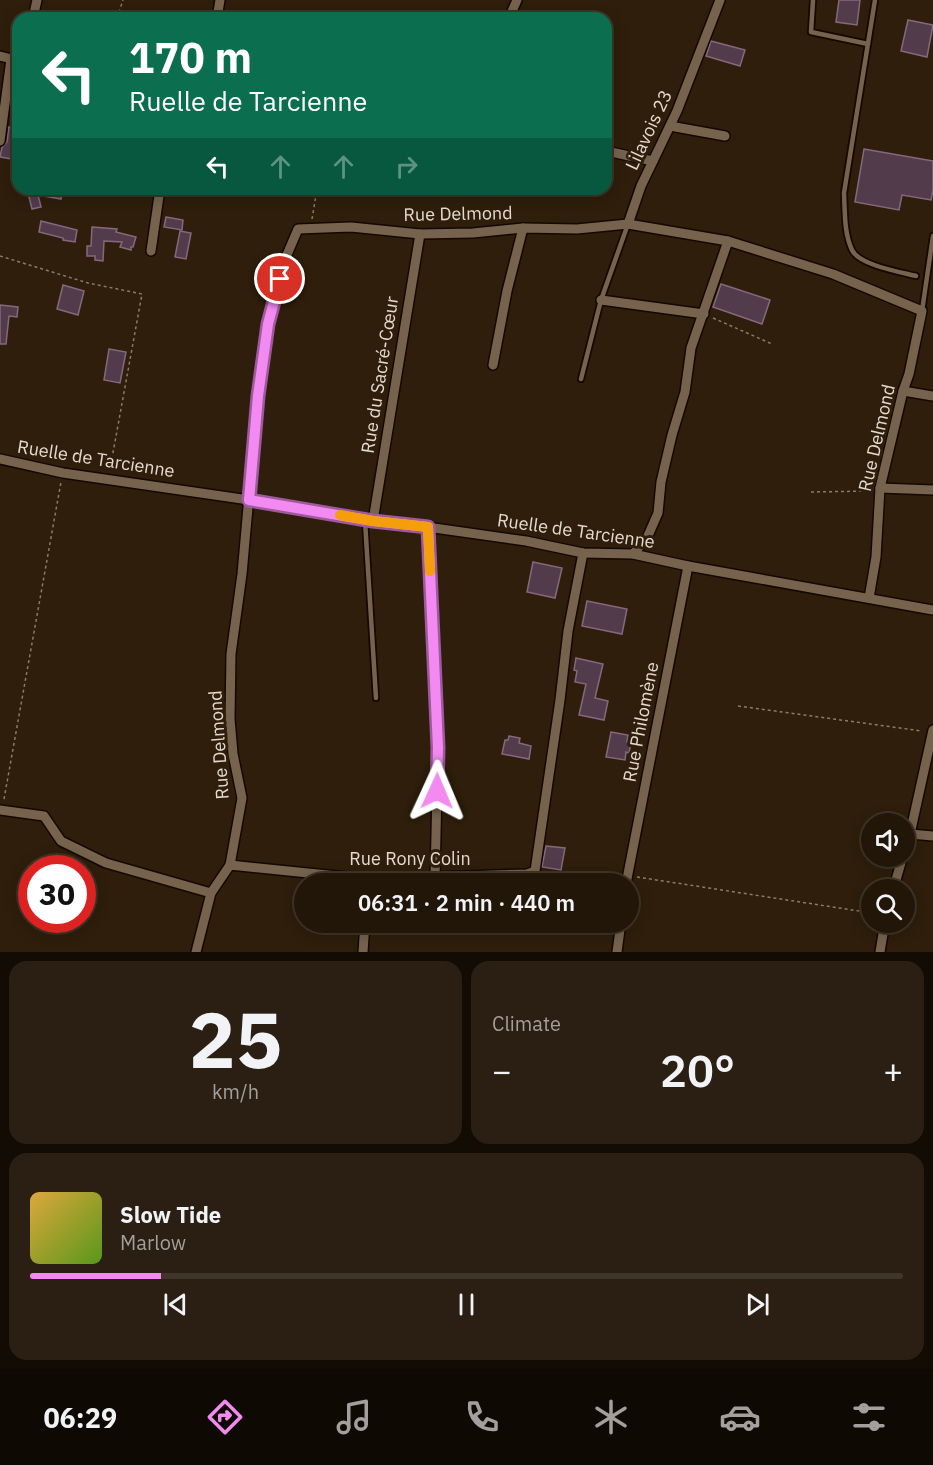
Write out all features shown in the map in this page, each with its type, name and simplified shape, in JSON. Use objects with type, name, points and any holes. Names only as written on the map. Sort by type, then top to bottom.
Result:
[{"type":"street","name":"Lilavois 23","points":[[628,224],[641,186],[677,111],[720,0]]},
{"type":"street","points":[[0,141],[12,80]]},
{"type":"street","points":[[670,126],[725,135]]},
{"type":"street","points":[[612,152],[653,160]]},
{"type":"street","points":[[151,251],[159,195]]},
{"type":"street","name":"Rue Delmond","points":[[230,865],[242,798],[233,754],[230,719],[231,654],[242,574],[258,396],[268,324],[286,257],[298,229],[351,227],[420,234],[473,233],[523,228],[577,229],[628,224],[728,241],[832,274],[922,311],[909,374],[880,489],[876,557],[869,598]]},
{"type":"street","points":[[493,365],[507,291],[523,228]]},
{"type":"street","name":"Rue du Sacré-Cœur","points":[[369,520],[420,234]]},
{"type":"street","points":[[633,554],[647,538],[658,513],[661,482],[685,392],[691,348],[728,241]]},
{"type":"street","points":[[601,300],[704,314]]},
{"type":"street","points":[[903,391],[933,396]]},
{"type":"street","name":"Ruelle de Tarcienne","points":[[0,459],[63,473],[369,520],[526,541],[583,553],[633,554],[933,610]]},
{"type":"street","points":[[880,489],[933,490]]},
{"type":"street","points":[[428,527],[438,748],[435,873]]},
{"type":"street","name":"Rue Rony Colin","points":[[530,873],[535,871],[568,631],[583,553]]},
{"type":"street","name":"Rue Philomène","points":[[628,873],[688,566]]},
{"type":"street","points":[[915,813],[933,731]]},
{"type":"street","points":[[1,810],[44,816],[61,842],[106,863],[211,893]]},
{"type":"street","points":[[915,834],[933,836]]},
{"type":"street","points":[[196,952],[211,893],[230,865]]},
{"type":"street","name":"Rue Rony Colin","points":[[230,865],[298,873]]},
{"type":"street","points":[[363,952],[364,933]]},
{"type":"street","points":[[617,952],[620,933]]},
{"type":"street","points":[[880,952],[883,933]]},
{"type":"lane","points":[[813,0],[811,32],[868,44]]},
{"type":"lane","points":[[875,0],[844,194],[845,223],[852,252],[865,262],[916,276]]},
{"type":"lane","name":"Lilavois 23","points":[[580,379],[601,300],[628,224]]},
{"type":"lane","points":[[922,311],[933,236]]},
{"type":"lane","name":"Rue du Sacré-Cœur","points":[[369,520],[376,698]]},
{"type":"path","points":[[310,228],[316,195]]},
{"type":"path","points":[[0,256],[88,283],[142,294],[108,479]]},
{"type":"path","points":[[704,314],[772,344]]},
{"type":"path","points":[[1,810],[63,473]]},
{"type":"path","points":[[812,492],[880,489]]},
{"type":"path","points":[[738,706],[933,731]]},
{"type":"path","points":[[639,881],[861,911]]},
{"type":"building","points":[[839,0],[860,0],[857,25],[836,22]]},
{"type":"building","points":[[908,20],[933,25],[927,57],[901,51]]},
{"type":"building","points":[[711,41],[745,50],[740,66],[706,56]]},
{"type":"building","points":[[9,127],[12,128],[12,159],[0,157],[2,147],[7,142]]},
{"type":"building","points":[[864,149],[933,161],[931,200],[902,195],[899,210],[855,202]]},
{"type":"building","points":[[28,195],[38,195],[41,207],[32,209]]},
{"type":"building","points":[[38,195],[61,195],[61,199]]},
{"type":"building","points":[[166,217],[183,220],[182,230],[164,227]]},
{"type":"building","points":[[41,221],[77,230],[75,242],[39,232]]},
{"type":"building","points":[[92,227],[117,229],[116,232],[136,237],[133,247],[131,250],[120,247],[122,242],[104,241],[103,261],[95,260],[95,256],[87,256],[87,246],[91,246]]},
{"type":"building","points":[[180,231],[191,233],[186,259],[175,257]]},
{"type":"building","points":[[721,284],[770,300],[762,324],[713,307]]},
{"type":"building","points":[[63,285],[84,291],[78,315],[57,309]]},
{"type":"building","points":[[0,305],[18,307],[17,317],[9,316],[6,344],[0,344]]},
{"type":"building","points":[[109,349],[126,352],[120,383],[104,380]]},
{"type":"building","points":[[533,562],[562,568],[555,598],[527,592]]},
{"type":"building","points":[[587,601],[627,609],[622,634],[582,626]]},
{"type":"building","points":[[576,658],[603,664],[595,698],[608,701],[604,720],[579,715],[586,684],[575,682]]},
{"type":"building","points":[[611,732],[628,735],[627,742],[631,743],[625,760],[606,757]]},
{"type":"building","points":[[509,736],[520,738],[519,743],[531,746],[529,759],[502,754],[505,740],[508,740]]},
{"type":"building","points":[[546,846],[565,848],[561,870],[542,867]]},
{"type":"slow traffic","points":[[340,515],[428,527],[430,571]]},
{"type":"route","points":[[280,279],[268,324],[258,396],[249,500],[373,521],[428,527],[438,748],[437,791]]}]
